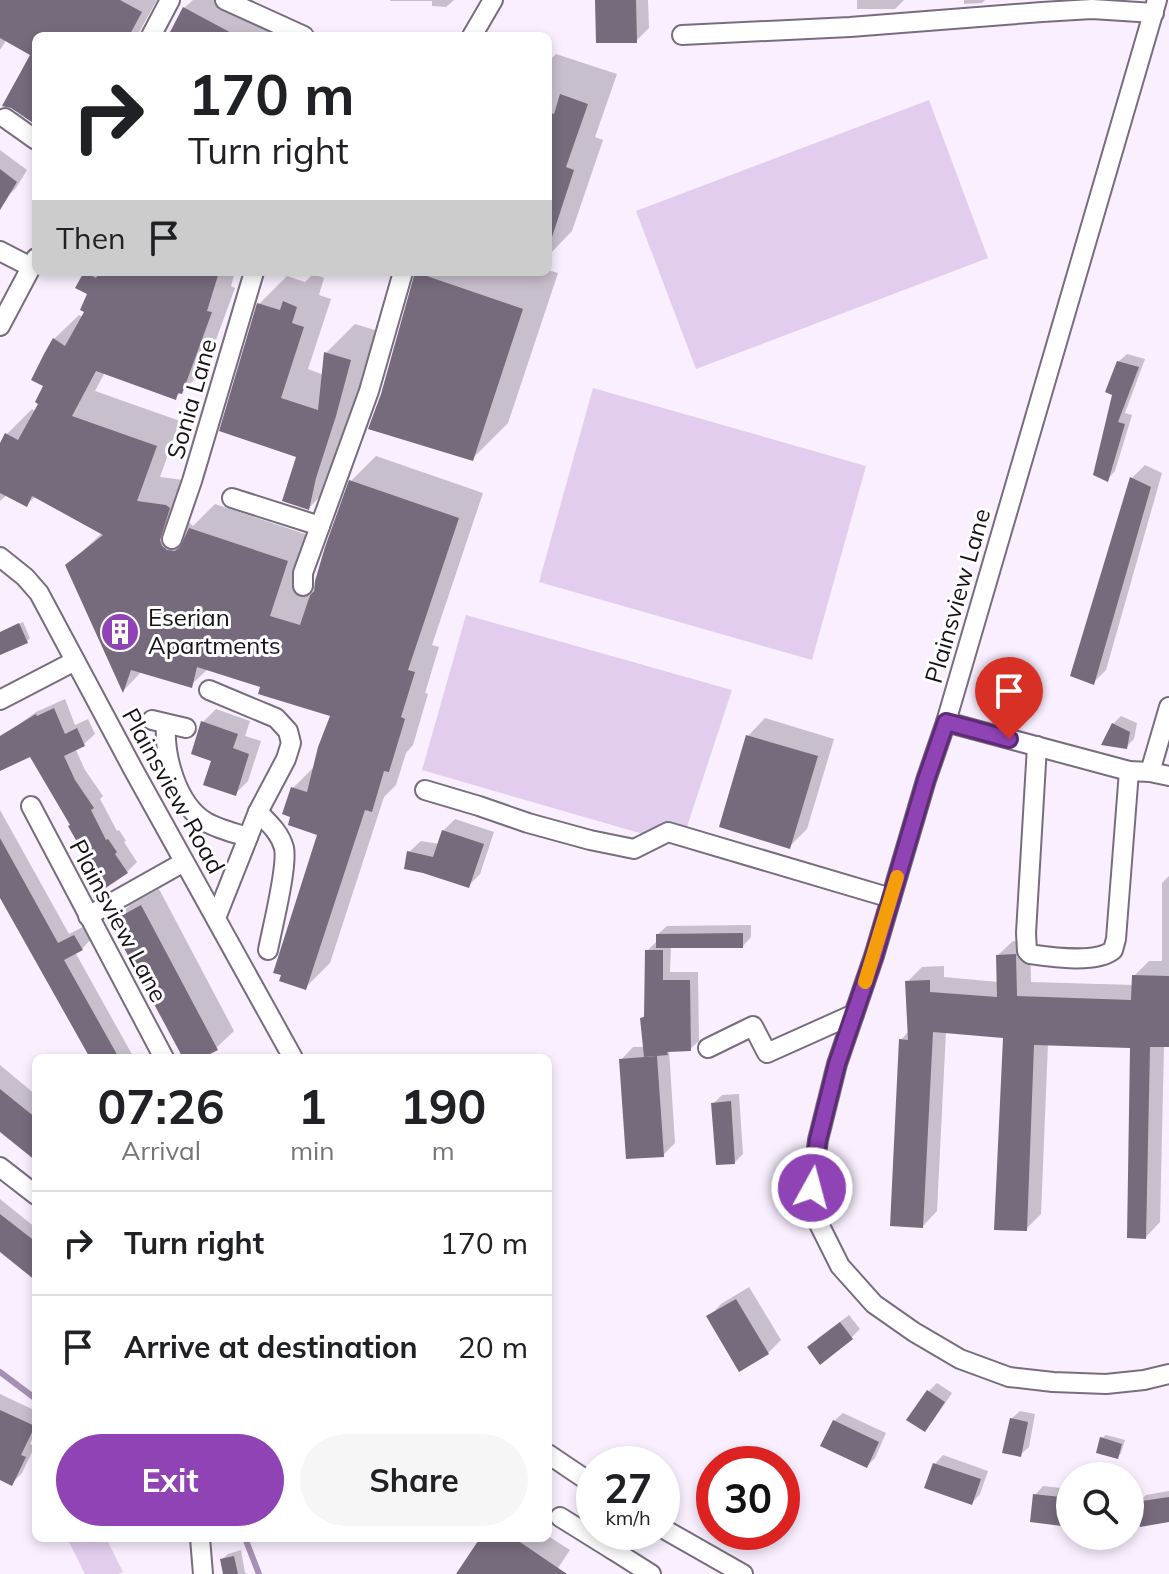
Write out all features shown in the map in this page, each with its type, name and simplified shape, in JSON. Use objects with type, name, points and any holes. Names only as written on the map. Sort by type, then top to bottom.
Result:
[{"type":"street","points":[[153,32],[170,0]]},
{"type":"street","points":[[225,0],[295,32]]},
{"type":"street","points":[[474,32],[493,0]]},
{"type":"street","points":[[682,35],[1156,6]]},
{"type":"street","name":"Plainsview Lane","points":[[1156,6],[946,722],[874,956],[837,1064],[818,1140],[812,1188],[819,1224],[840,1266],[874,1304],[960,1359],[1009,1377],[1053,1382],[1106,1384],[1169,1374]]},
{"type":"street","points":[[5,118],[32,137]]},
{"type":"street","points":[[0,251],[32,261]]},
{"type":"street","points":[[0,326],[32,266]]},
{"type":"street","name":"Sonia Lane","points":[[172,539],[253,276]]},
{"type":"street","points":[[303,586],[303,573],[369,391],[402,276]]},
{"type":"street","points":[[232,498],[320,526]]},
{"type":"street","name":"Plainsview Road","points":[[0,557],[39,593],[291,1054]]},
{"type":"street","points":[[0,700],[75,661]]},
{"type":"street","points":[[209,690],[276,718],[288,731],[291,743],[258,812],[216,918]]},
{"type":"street","points":[[1150,772],[1169,707]]},
{"type":"street","points":[[186,728],[159,722],[176,781],[193,812],[214,826],[248,837]]},
{"type":"street","points":[[946,722],[1129,771],[1169,776]]},
{"type":"street","points":[[1037,746],[1026,933],[1030,954],[1090,958],[1113,950],[1129,771]]},
{"type":"street","points":[[425,790],[528,823],[634,849],[668,832],[891,898]]},
{"type":"street","name":"Plainsview Lane","points":[[31,806],[162,1054]]},
{"type":"street","points":[[258,812],[280,839],[285,857],[268,950]]},
{"type":"street","points":[[88,916],[184,862]]},
{"type":"street","points":[[708,1048],[753,1026],[767,1053],[854,1014]]},
{"type":"street","points":[[0,1167],[32,1192]]},
{"type":"street","points":[[552,1457],[576,1473]]},
{"type":"street","points":[[560,1517],[576,1527]]},
{"type":"street","points":[[680,1538],[743,1574]]},
{"type":"street","points":[[200,1542],[203,1574]]},
{"type":"street","points":[[613,1550],[651,1574]]},
{"type":"shaded area","points":[[929,100],[988,258],[696,369],[636,211]]},
{"type":"shaded area","points":[[593,388],[866,466],[812,660],[539,582]]},
{"type":"shaded area","points":[[466,615],[732,690],[681,845],[422,770]]},
{"type":"shaded area","points":[[69,1542],[108,1542],[123,1572],[85,1574]]},
{"type":"building","points":[[0,0],[120,0],[142,12],[131,32],[32,32],[32,122],[11,108],[2,106],[30,55],[0,38]]},
{"type":"building","points":[[595,0],[636,0],[637,43],[596,43]]},
{"type":"building","points":[[183,7],[230,32],[170,32]]},
{"type":"building","points":[[560,94],[588,104],[566,167],[574,170],[552,237],[552,113]]},
{"type":"building","points":[[0,169],[17,182],[0,210]]},
{"type":"building","points":[[82,276],[218,276],[207,311],[212,312],[182,394],[178,393],[176,400],[96,371],[72,416],[157,446],[137,501],[170,508],[160,540],[167,550],[175,551],[180,547],[189,528],[288,561],[270,616],[300,625],[349,480],[459,518],[408,670],[415,672],[389,772],[384,771],[372,812],[365,810],[306,990],[279,981],[281,975],[273,973],[317,835],[288,825],[290,817],[282,814],[291,787],[307,792],[318,747],[330,716],[258,694],[260,687],[197,667],[192,688],[131,670],[123,693],[65,565],[103,535],[32,496],[27,507],[0,493],[0,443],[5,433],[18,440],[38,404],[35,402],[43,386],[31,380],[44,354],[53,338],[65,346],[84,312],[80,310],[87,294],[75,288]]},
{"type":"building","points":[[414,276],[427,276],[523,309],[473,461],[368,429]]},
{"type":"building","points":[[283,301],[297,307],[292,323],[304,327],[281,398],[318,410],[324,352],[351,360],[309,510],[282,501],[296,457],[219,431],[257,303],[280,310]]},
{"type":"building","points":[[1117,361],[1139,367],[1118,422],[1125,424],[1108,482],[1093,475],[1112,395],[1105,392]]},
{"type":"building","points":[[1130,477],[1151,487],[1094,685],[1070,676]]},
{"type":"building","points":[[19,623],[28,643],[0,655],[0,632]]},
{"type":"building","points":[[54,708],[65,734],[77,728],[85,746],[64,756],[75,780],[94,808],[91,810],[106,840],[117,852],[115,854],[128,873],[104,889],[30,757],[0,771],[0,736],[36,714]]},
{"type":"building","points":[[201,721],[238,734],[233,748],[249,754],[236,796],[203,785],[211,761],[191,754]]},
{"type":"building","points":[[1112,723],[1130,732],[1127,749],[1101,745]]},
{"type":"building","points":[[746,735],[818,756],[790,849],[719,827]]},
{"type":"building","points":[[442,830],[484,844],[469,888],[404,869],[407,851],[433,857]]},
{"type":"building","points":[[0,838],[58,943],[74,935],[83,950],[64,960],[117,1054],[88,1054],[0,898]]},
{"type":"building","points":[[141,905],[218,1050],[210,1054],[181,1054],[110,922]]},
{"type":"building","points":[[743,933],[743,948],[656,948],[656,934]]},
{"type":"building","points":[[645,950],[663,950],[663,980],[690,980],[691,1051],[644,1057],[640,1018],[644,1017]]},
{"type":"building","points":[[1016,954],[1017,996],[1131,1000],[1132,975],[1169,976],[1169,1047],[1150,1047],[1146,1239],[1127,1238],[1130,1048],[1034,1045],[1027,1231],[994,1230],[1003,1038],[933,1032],[923,1228],[890,1226],[899,1039],[908,1040],[905,981],[930,980],[930,992],[997,997],[996,955]]},
{"type":"building","points":[[657,1056],[664,1157],[626,1159],[619,1059]]},
{"type":"building","points":[[0,1089],[32,1115],[32,1158],[0,1132]]},
{"type":"building","points":[[731,1101],[735,1164],[716,1165],[711,1103]]},
{"type":"building","points":[[0,1214],[32,1239],[32,1278],[0,1252]]},
{"type":"building","points":[[736,1299],[769,1354],[739,1372],[706,1316]]},
{"type":"building","points":[[840,1322],[853,1339],[820,1365],[807,1347]]},
{"type":"building","points":[[927,1390],[945,1402],[925,1432],[906,1420]]},
{"type":"building","points":[[0,1410],[32,1425],[32,1432],[21,1455],[26,1457],[12,1486],[0,1480]]},
{"type":"building","points":[[1010,1418],[1028,1422],[1021,1457],[1002,1453]]},
{"type":"building","points":[[833,1420],[879,1442],[867,1468],[820,1446]]},
{"type":"building","points":[[1100,1437],[1122,1444],[1118,1459],[1096,1453]]},
{"type":"building","points":[[933,1463],[981,1479],[972,1505],[924,1488]]},
{"type":"building","points":[[1033,1494],[1056,1496],[1056,1525],[1030,1522]]},
{"type":"building","points":[[1169,1497],[1169,1522],[1144,1526],[1144,1501]]},
{"type":"building","points":[[477,1542],[520,1542],[567,1574],[456,1574]]},
{"type":"building","points":[[234,1556],[238,1574],[223,1574],[220,1559]]},
{"type":"waterway","points":[[0,1372],[32,1396]]},
{"type":"waterway","points":[[247,1542],[259,1574]]},
{"type":"slow traffic","points":[[865,982],[897,877]]},
{"type":"place","name":"Eserian Apartments","points":[[120,632]]},
{"type":"route","points":[[812,1188],[818,1140],[837,1064],[874,956],[946,722],[1009,739]]}]
